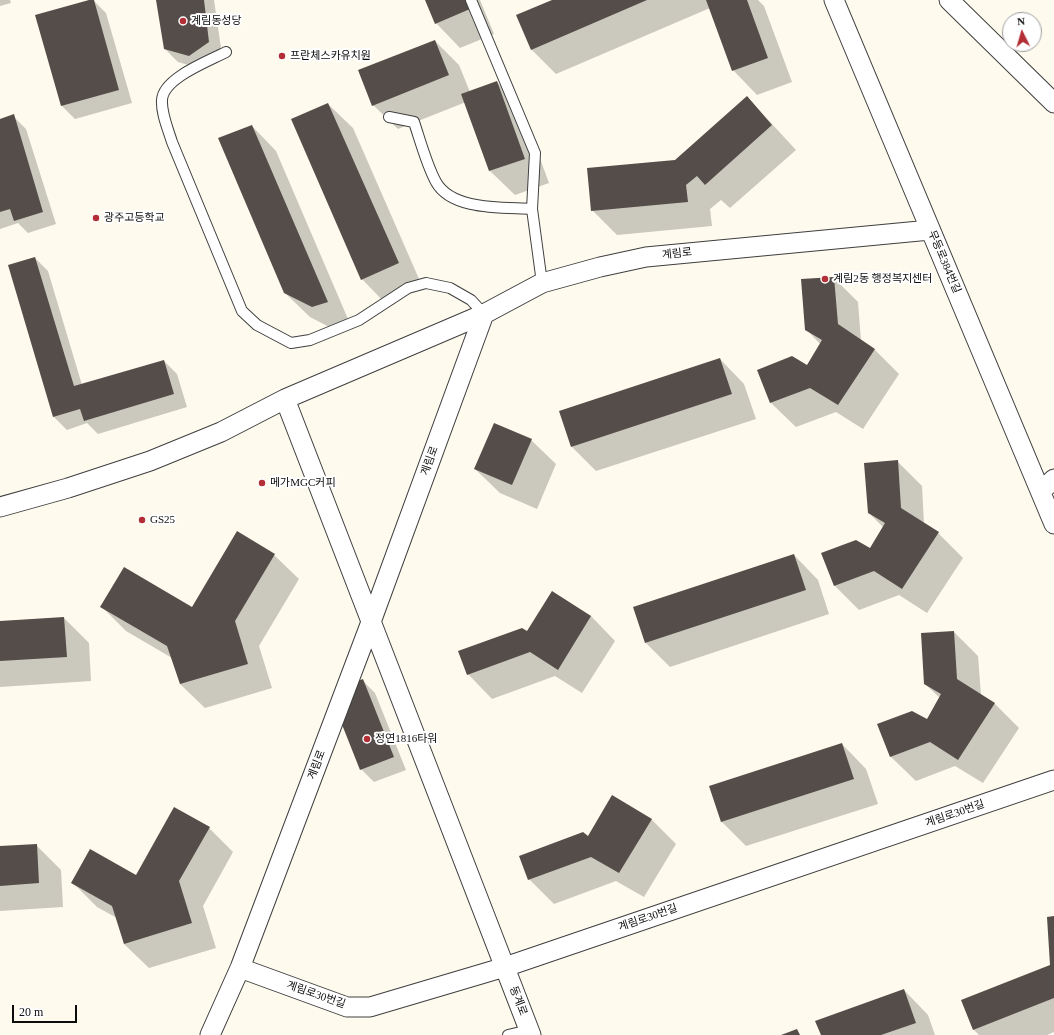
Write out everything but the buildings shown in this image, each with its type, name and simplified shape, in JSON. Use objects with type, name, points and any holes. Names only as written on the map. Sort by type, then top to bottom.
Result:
[{"type":"street","name":"무등로384번길","points":[[834,0],[930,230],[1047,485],[1054,524]]},
{"type":"street","points":[[949,0],[1054,103]]},
{"type":"street","name":"계림로","points":[[210,1035],[240,968],[371,622],[484,314],[542,283],[600,267],[646,257],[930,230]]},
{"type":"street","points":[[0,507],[68,488],[150,461],[221,432],[286,399],[484,314]]},
{"type":"street","name":"동계로","points":[[286,399],[530,1033]]},
{"type":"street","name":"계림로30번길","points":[[240,968],[347,1007],[370,1007],[505,967],[1054,780]]},
{"type":"lane","points":[[471,0],[534,153],[532,209],[542,283]]},
{"type":"lane","points":[[226,52],[179,77],[166,86],[162,99],[164,114],[172,142],[242,311],[257,325],[291,344],[310,340],[359,320],[408,288],[426,283],[450,288],[471,300],[484,314]]},
{"type":"lane","points":[[389,117],[414,122],[436,183],[448,194],[461,202],[475,205],[532,209]]},
{"type":"lane","points":[[508,1035],[530,1033]]},
{"type":"place","name":"계림동성당","points":[[183,21]]},
{"type":"place","name":"프란체스카유치원","points":[[282,56]]},
{"type":"place","name":"광주고등학교","points":[[96,218]]},
{"type":"place","name":"계림2동 행정복지센터","points":[[825,279]]},
{"type":"place","name":"메가MGC커피","points":[[262,483]]},
{"type":"place","name":"GS25","points":[[142,520]]},
{"type":"place","name":"정연1816타워","points":[[367,739]]}]
